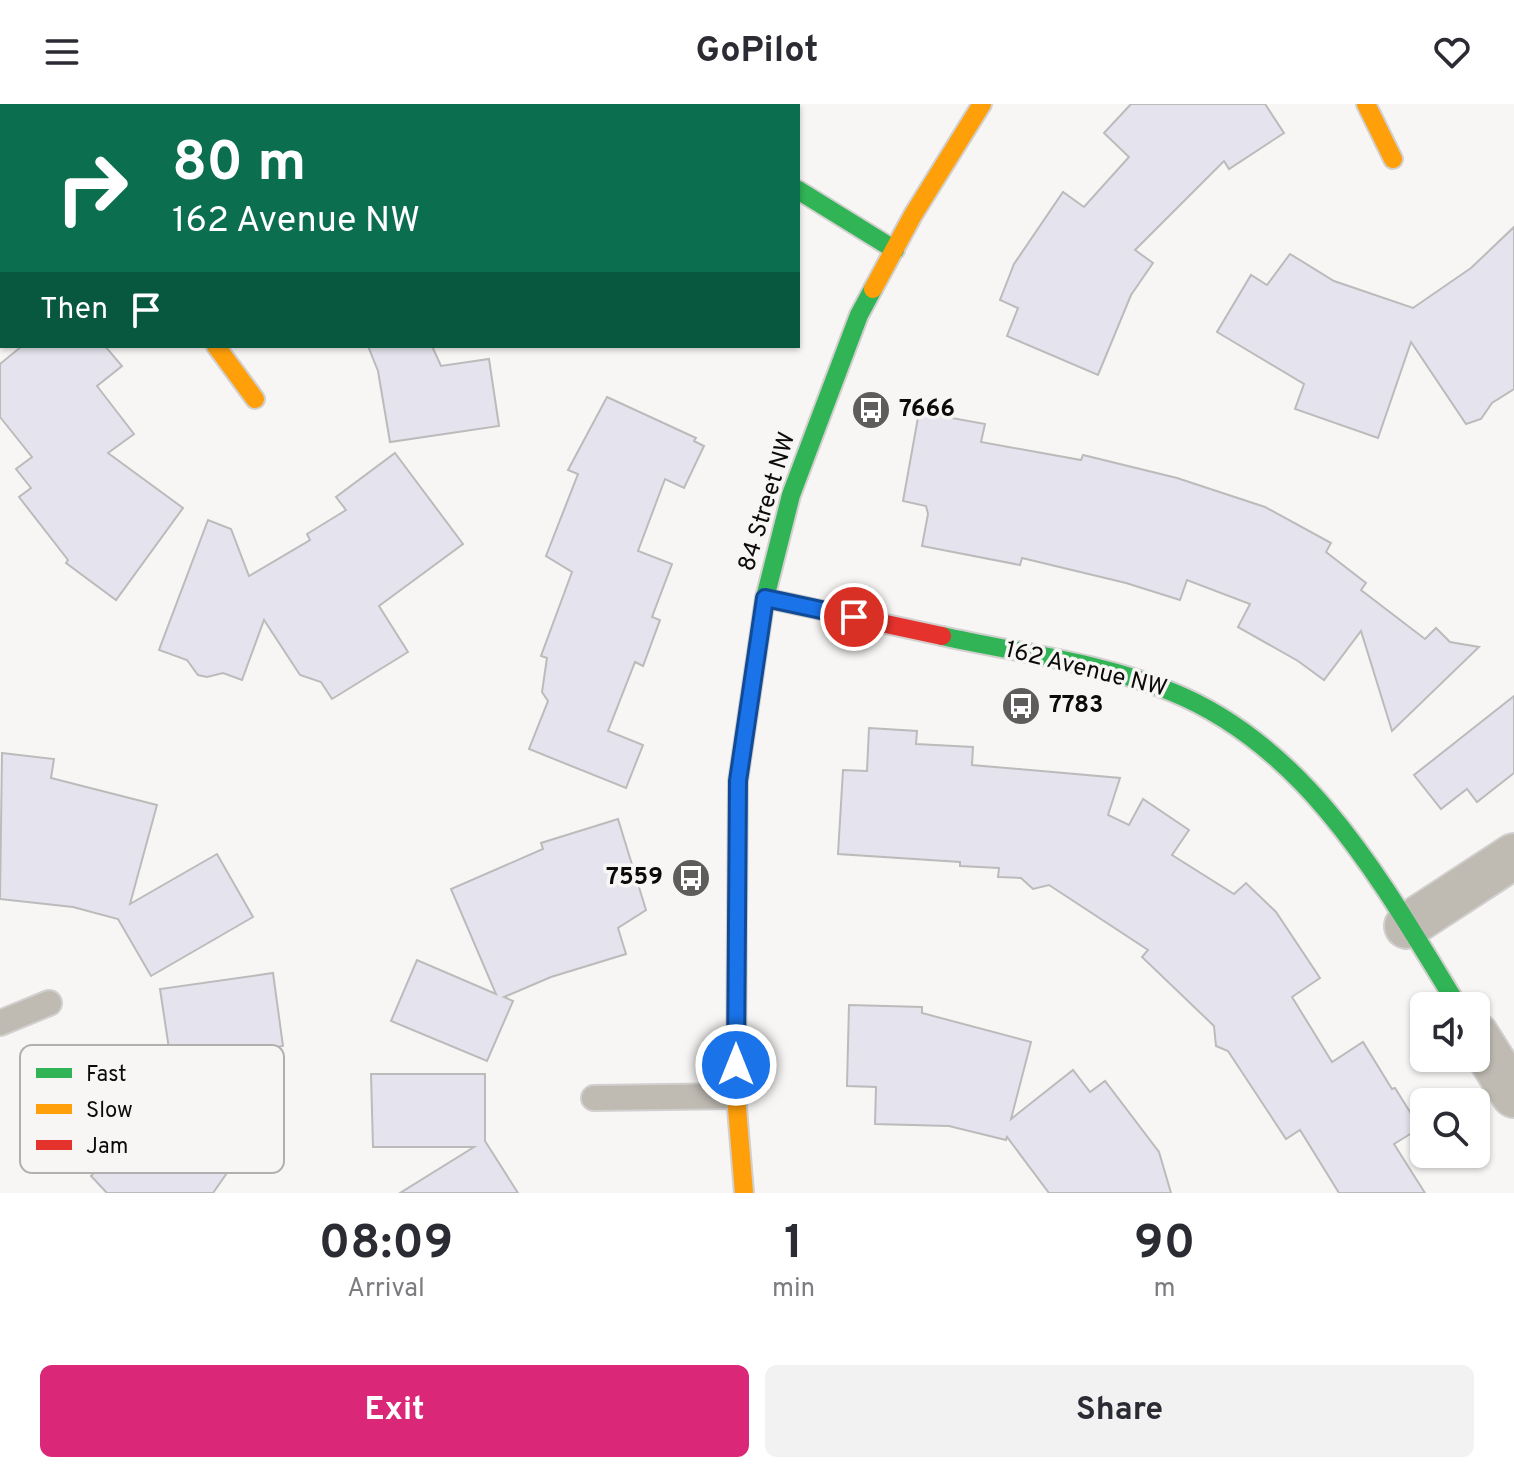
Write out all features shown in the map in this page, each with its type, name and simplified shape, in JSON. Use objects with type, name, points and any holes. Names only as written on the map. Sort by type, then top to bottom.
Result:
[{"type":"street","name":"84 Street NW","points":[[744,1193],[736,1096],[738,781],[765,598],[796,481],[859,315],[947,158],[982,104]]},
{"type":"street","points":[[1366,104],[1393,159]]},
{"type":"street","points":[[800,191],[895,250]]},
{"type":"street","points":[[217,348],[255,399]]},
{"type":"street","name":"162 Avenue NW","points":[[765,598],[1151,682],[1221,715],[1265,747],[1303,783],[1344,832],[1449,992]]},
{"type":"street","points":[[1407,926],[1514,856]]},
{"type":"street","points":[[1490,1057],[1514,1095]]},
{"type":"lane","points":[[0,1023],[49,1003]]},
{"type":"lane","points":[[594,1098],[736,1096]]},
{"type":"building","points":[[1131,104],[1265,104],[1284,133],[1229,169],[1224,161],[1135,250],[1153,263],[1131,295],[1098,375],[1007,336],[1018,308],[1000,300],[1014,264],[1063,192],[1084,207],[1129,157],[1104,133]]},
{"type":"building","points":[[1514,227],[1514,389],[1492,403],[1481,419],[1466,424],[1411,342],[1378,438],[1295,409],[1304,384],[1217,332],[1251,275],[1267,285],[1290,254],[1334,281],[1413,308],[1471,268]]},
{"type":"building","points":[[20,348],[107,348],[122,366],[97,386],[134,434],[108,453],[183,508],[116,600],[66,563],[68,560],[19,497],[31,488],[16,469],[32,457],[0,417],[0,364]]},
{"type":"building","points":[[369,348],[433,348],[441,366],[489,359],[499,426],[390,442],[378,371]]},
{"type":"building","points":[[607,397],[696,438],[694,441],[704,446],[684,488],[665,479],[638,551],[672,564],[652,617],[660,620],[643,666],[635,662],[608,731],[643,745],[626,788],[529,749],[548,701],[542,692],[547,658],[541,656],[572,572],[546,556],[578,474],[568,470]]},
{"type":"building","points":[[919,412],[985,424],[981,442],[1081,460],[1083,455],[1177,478],[1265,507],[1331,543],[1326,552],[1366,583],[1361,590],[1425,639],[1436,628],[1450,642],[1479,647],[1392,731],[1361,631],[1324,680],[1298,661],[1238,627],[1250,604],[1187,580],[1180,600],[1126,583],[1022,558],[1020,565],[922,546],[928,514],[926,506],[903,501]]},
{"type":"building","points":[[395,453],[463,544],[379,606],[408,652],[332,699],[321,682],[300,675],[264,620],[242,680],[223,673],[207,677],[198,675],[187,660],[159,650],[208,520],[231,529],[249,576],[310,540],[307,534],[346,510],[336,497]]},
{"type":"building","points":[[1514,696],[1514,773],[1477,802],[1467,789],[1441,809],[1414,775]]},
{"type":"building","points":[[869,728],[917,731],[916,744],[973,747],[972,765],[1120,778],[1108,815],[1129,825],[1143,799],[1189,830],[1172,855],[1234,894],[1246,883],[1276,912],[1320,978],[1292,997],[1332,1062],[1363,1042],[1392,1089],[1395,1088],[1410,1112],[1410,1134],[1394,1144],[1425,1193],[1339,1193],[1300,1130],[1286,1139],[1228,1051],[1216,1046],[1214,1026],[1142,957],[1148,950],[1049,885],[1033,889],[1021,878],[998,877],[999,868],[960,866],[960,862],[838,854],[843,770],[867,771]]},
{"type":"building","points":[[2,753],[54,759],[51,778],[157,805],[130,904],[217,854],[253,917],[151,976],[118,919],[73,907],[0,899]]},
{"type":"building","points":[[618,819],[646,910],[618,928],[626,954],[551,977],[504,997],[513,1001],[487,1061],[391,1021],[417,960],[496,994],[451,889],[543,849],[541,843]]},
{"type":"building","points":[[273,973],[283,1045],[168,1045],[160,989]]},
{"type":"building","points":[[849,1005],[922,1007],[922,1013],[1031,1042],[1011,1119],[1073,1070],[1090,1092],[1105,1081],[1159,1152],[1171,1193],[1049,1193],[1007,1137],[1006,1140],[949,1126],[875,1124],[876,1087],[847,1086]]},
{"type":"building","points":[[371,1074],[485,1074],[485,1141],[518,1193],[400,1193],[474,1147],[373,1147]]},
{"type":"building","points":[[94,1173],[227,1173],[213,1193],[107,1193],[91,1176]]},
{"type":"traffic: fast","points":[[800,191],[895,250]]},
{"type":"traffic: fast","points":[[737,911],[738,781],[765,598],[791,495],[859,315],[873,289]]},
{"type":"traffic: fast","points":[[942,636],[1116,673],[1172,692],[1221,717],[1264,748],[1304,784],[1339,825],[1402,914],[1449,992]]},
{"type":"traffic: slow","points":[[873,289],[913,215],[982,104]]},
{"type":"traffic: slow","points":[[1366,104],[1393,159]]},
{"type":"traffic: slow","points":[[217,348],[255,399]]},
{"type":"traffic: slow","points":[[737,911],[736,1096],[744,1193]]},
{"type":"traffic: jam","points":[[765,598],[942,636]]},
{"type":"place","name":"7666","points":[[871,410]]},
{"type":"place","name":"7783","points":[[1021,706]]},
{"type":"place","name":"7559","points":[[691,878]]},
{"type":"route","points":[[736,1065],[738,781],[765,598],[854,617]]}]
